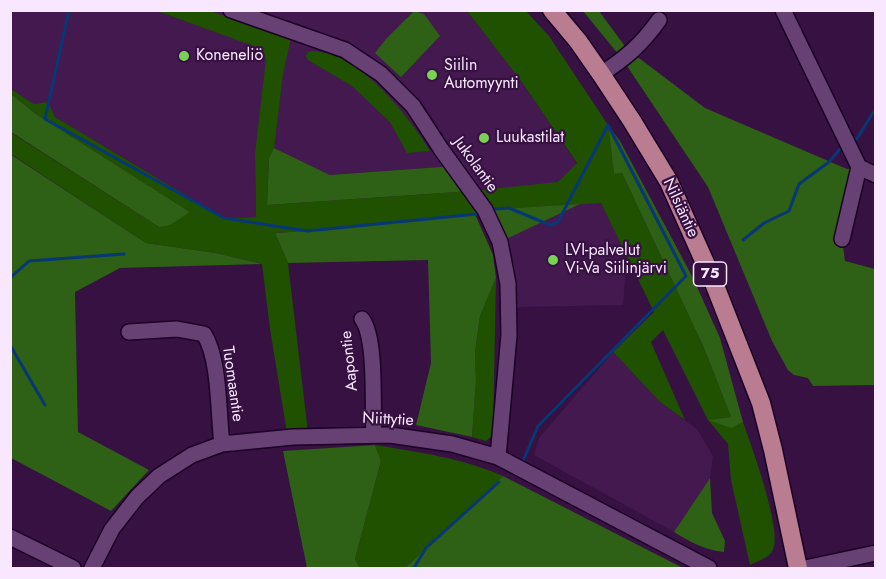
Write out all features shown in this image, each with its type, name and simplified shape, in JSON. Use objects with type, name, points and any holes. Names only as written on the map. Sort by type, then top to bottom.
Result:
[{"type":"main road","name":"Nilsiäntie","points":[[552,10],[578,41],[633,121],[669,182],[714,283],[760,403],[773,450],[798,568]]},
{"type":"street","name":"Jukolantie","points":[[231,10],[345,50],[381,74],[413,106],[485,210],[500,242],[508,284],[509,335],[498,458]]},
{"type":"street","points":[[783,10],[859,168],[842,239]]},
{"type":"street","points":[[601,74],[623,60],[643,42],[659,20]]},
{"type":"street","points":[[859,168],[876,175]]},
{"type":"street","name":"Aapontie","points":[[362,319],[367,326],[373,374],[374,435]]},
{"type":"street","name":"Tuomaantie","points":[[129,332],[177,329],[204,334],[213,358],[222,444]]},
{"type":"street","name":"Niittytie","points":[[92,568],[112,529],[137,497],[159,476],[192,454],[222,444],[293,437],[390,435],[452,444],[498,458],[709,568]]},
{"type":"street","points":[[10,537],[73,568]]},
{"type":"street","points":[[806,568],[876,553]]},
{"type":"shaded area","points":[[10,11],[414,11],[406,18],[424,14],[415,11],[467,11],[521,81],[601,203],[627,254],[623,305],[509,309],[500,242],[454,166],[330,175],[274,148],[255,154],[256,217],[224,218],[55,117],[48,103],[34,104],[11,89]]},
{"type":"shaded area","points":[[613,352],[660,402],[697,429],[713,456],[710,478],[674,532],[534,455],[539,438]]},
{"type":"green space","points":[[157,11],[210,11],[291,38],[283,74],[274,148],[269,158],[267,205],[472,191],[558,182],[577,163],[521,81],[467,11],[526,11],[549,36],[608,125],[614,174],[622,173],[704,348],[731,417],[710,420],[732,427],[743,422],[759,468],[774,525],[775,540],[771,553],[750,565],[731,480],[728,444],[708,420],[663,330],[651,342],[685,420],[660,402],[613,352],[654,312],[601,203],[485,210],[475,214],[275,233],[288,263],[307,424],[307,433],[287,433],[262,264],[216,253],[146,243],[11,154],[10,132],[159,227],[190,212],[36,114],[11,94],[11,89],[34,104],[48,102],[55,117],[224,218],[256,217],[255,154],[266,59],[259,48]]},
{"type":"green space","points":[[414,11],[424,14],[440,36],[401,77],[375,53]]},
{"type":"green space","points":[[583,11],[599,11],[627,49],[705,108],[847,169],[859,167],[842,239],[845,261],[875,269],[875,385],[813,386],[808,378],[794,375],[788,370],[772,341],[708,187],[623,60]]},
{"type":"green space","points":[[312,51],[335,56],[362,72],[375,83],[401,110],[430,151],[407,153],[390,122],[352,86],[308,60],[306,56]]},
{"type":"green space","points":[[11,94],[36,114],[190,212],[170,225],[159,227],[11,132]]},
{"type":"green space","points":[[608,125],[620,141],[693,278],[720,338],[743,422],[732,428],[708,420],[731,417],[704,348],[622,173],[614,174]]},
{"type":"green space","points":[[274,148],[330,175],[454,166],[472,191],[267,205],[269,158]]},
{"type":"green space","points":[[10,154],[146,243],[216,253],[262,264],[120,268],[75,292],[78,432],[149,470],[111,511],[11,458]]},
{"type":"green space","points":[[580,204],[500,242],[485,210]]},
{"type":"green space","points":[[475,214],[493,255],[496,278],[480,316],[475,352],[476,381],[472,437],[416,425],[431,363],[428,260],[288,263],[275,233]]},
{"type":"green space","points":[[496,278],[493,435],[486,441],[472,437],[476,381],[475,352],[480,316]]},
{"type":"green space","points":[[375,445],[455,460],[503,476],[405,568],[360,568],[355,559],[381,461]]},
{"type":"green space","points":[[375,445],[381,461],[355,559],[360,568],[307,568],[283,451]]},
{"type":"green space","points":[[503,476],[683,568],[405,568]]},
{"type":"green space","points":[[710,478],[712,513],[725,541],[724,552],[698,545],[674,532]]},
{"type":"waterway","points":[[69,10],[45,119],[224,218],[307,231],[477,214]]},
{"type":"waterway","points":[[856,140],[876,108]]},
{"type":"waterway","points":[[495,209],[509,208],[550,225],[558,222],[608,125]]},
{"type":"waterway","points":[[523,461],[538,426],[686,276],[608,125]]},
{"type":"waterway","points":[[743,240],[764,223],[789,211],[799,184],[829,162],[840,149]]},
{"type":"waterway","points":[[10,278],[29,261],[124,254]]},
{"type":"waterway","points":[[10,345],[45,405]]},
{"type":"waterway","points":[[414,568],[426,548],[499,482]]},
{"type":"place","name":"Koneneliö","points":[[184,56]]},
{"type":"place","name":"Siilin Automyynti","points":[[432,75]]},
{"type":"place","name":"Luukastilat","points":[[484,138]]},
{"type":"place","name":"LVI-palvelut Vi-Va Siilinjärvi","points":[[553,260]]}]
